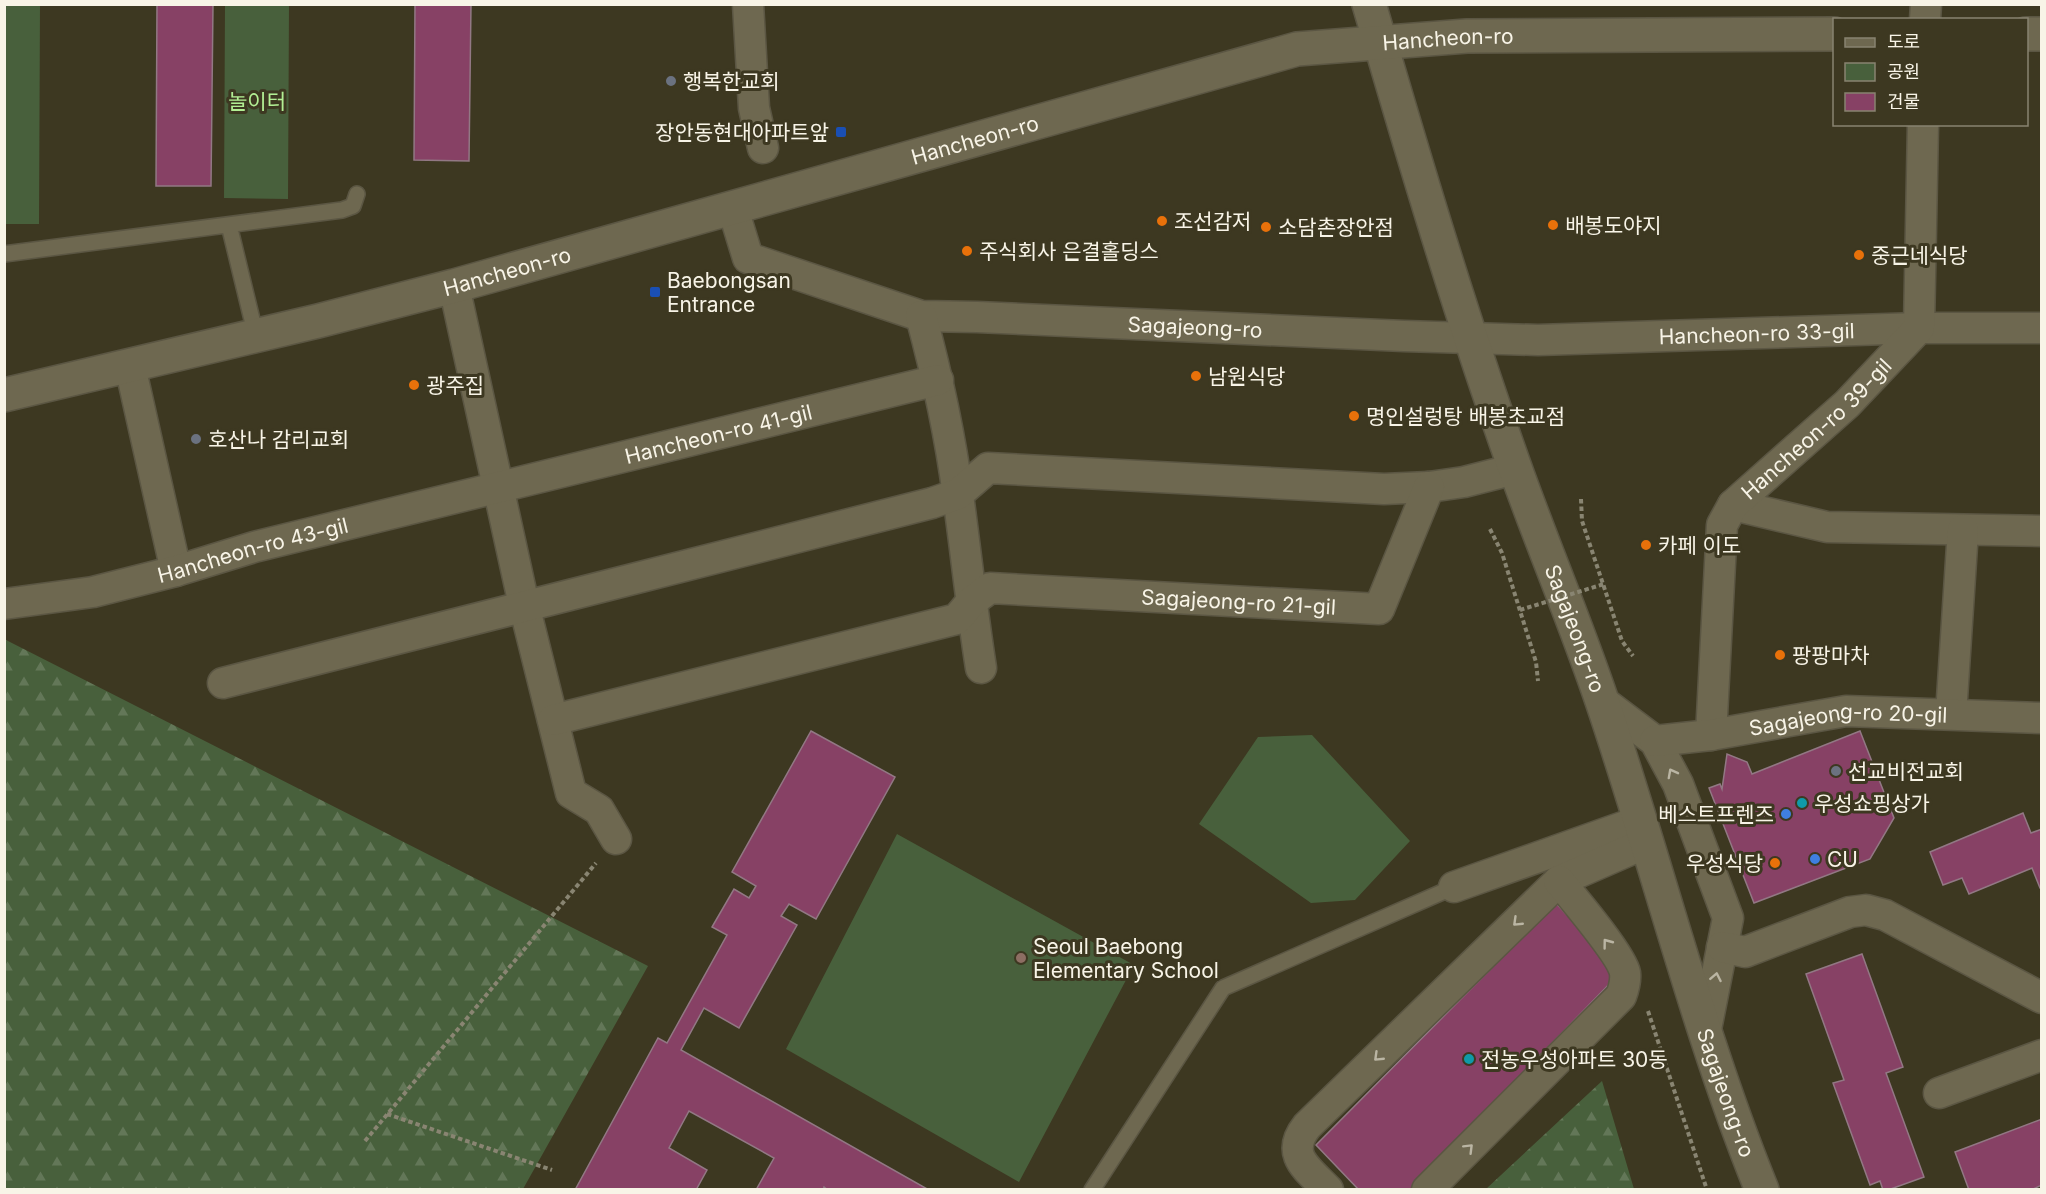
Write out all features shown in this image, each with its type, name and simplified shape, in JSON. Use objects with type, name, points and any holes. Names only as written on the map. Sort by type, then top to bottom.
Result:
[{"type":"main road","name":"Sagajeong-ro","points":[[1369,4],[1404,128],[1470,337],[1515,469],[1602,701],[1705,1034],[1762,1190]]},
{"type":"main road","name":"Hancheon-ro","points":[[4,395],[256,336],[454,286],[1298,49],[1467,36],[1833,34]]},
{"type":"street","points":[[748,4],[754,108],[763,148]]},
{"type":"street","points":[[1919,328],[1923,126]]},
{"type":"street","points":[[733,209],[748,258],[921,316],[938,380],[958,494],[981,668]]},
{"type":"street","points":[[454,286],[524,605],[571,793],[599,810],[616,839]]},
{"type":"street","name":"Sagajeong-ro","points":[[921,316],[1470,337]]},
{"type":"street","name":"Hancheon-ro 33-gil","points":[[1470,337],[1538,340],[1919,328],[2042,328]]},
{"type":"street","name":"Hancheon-ro 39-gil","points":[[1711,735],[1722,525],[1733,505],[1847,404],[1919,328]]},
{"type":"street","points":[[130,366],[176,571]]},
{"type":"street","name":"Hancheon-ro 41-gil","points":[[499,488],[938,380]]},
{"type":"street","points":[[223,683],[932,503],[958,494],[988,468],[1384,489],[1429,487],[1464,482],[1515,469]]},
{"type":"street","name":"Sagajeong-ro 21-gil","points":[[971,602],[990,588],[1379,609],[1429,487]]},
{"type":"street","name":"Hancheon-ro 43-gil","points":[[4,604],[93,592],[176,571],[254,547],[499,488]]},
{"type":"street","points":[[1733,505],[1827,527],[2042,531]]},
{"type":"street","points":[[1951,714],[1963,530]]},
{"type":"street","points":[[553,720],[957,619],[971,602]]},
{"type":"street","points":[[1602,701],[1655,741],[1678,784],[1728,918],[1705,1034]]},
{"type":"street","name":"Sagajeong-ro 20-gil","points":[[1655,741],[1711,735],[1839,711],[2042,718]]},
{"type":"street","points":[[1328,1190],[1301,1162],[1296,1148],[1299,1136],[1307,1126],[1560,881],[1643,832]]},
{"type":"street","points":[[1454,887],[1643,832]]},
{"type":"street","points":[[1427,1190],[1621,996],[1625,984],[1625,971],[1560,881]]},
{"type":"street","points":[[1722,947],[1745,952],[1850,912],[1866,910],[1885,915],[2041,998]]},
{"type":"street","points":[[1939,1093],[2042,1055]]},
{"type":"lane","points":[[4,254],[342,210],[353,206],[357,194]]},
{"type":"lane","points":[[229,225],[256,336]]},
{"type":"lane","points":[[1092,1190],[1224,988],[1454,887]]},
{"type":"path","points":[[1581,499],[1582,521],[1622,641],[1633,656]]},
{"type":"path","points":[[1490,529],[1502,553],[1536,662],[1538,681]]},
{"type":"path","points":[[1520,610],[1604,584]]},
{"type":"path","points":[[364,1141],[616,839]]},
{"type":"path","points":[[1646,1005],[1707,1190]]},
{"type":"path","points":[[387,1114],[552,1170]]},
{"type":"green space","points":[[5,4],[40,5],[39,224],[5,224]]},
{"type":"green space","name":"놀이터","points":[[225,5],[289,5],[288,199],[224,198]]},
{"type":"green space","points":[[4,639],[648,966],[523,1189],[5,1189]]},
{"type":"green space","points":[[1312,735],[1410,841],[1355,900],[1311,903],[1199,824],[1258,737]]},
{"type":"green space","points":[[897,834],[1134,965],[1019,1182],[786,1049]]},
{"type":"green space","points":[[1602,1081],[1634,1189],[1486,1189]]},
{"type":"building","points":[[157,4],[213,4],[211,186],[156,186]]},
{"type":"building","points":[[415,4],[471,4],[469,161],[414,160]]},
{"type":"building","points":[[811,731],[895,777],[816,919],[789,904],[781,916],[797,925],[739,1028],[704,1008],[681,1050],[929,1190],[828,1190],[824,1187],[823,1190],[756,1190],[774,1158],[689,1111],[669,1148],[707,1170],[696,1190],[575,1190],[658,1038],[667,1043],[727,935],[712,927],[734,889],[749,898],[756,886],[732,872]]},
{"type":"building","name":"우성쇼핑상가","points":[[1860,731],[1894,818],[1870,859],[1754,903],[1709,788],[1720,784],[1722,789],[1727,754],[1747,762],[1752,774]]},
{"type":"building","points":[[2023,813],[2031,833],[2042,829],[2042,888],[2032,868],[1969,894],[1962,878],[1943,885],[1930,852]]},
{"type":"building","name":"전농우성아파트 30동","points":[[1556,903],[1620,973],[1410,1190],[1359,1190],[1316,1145]]},
{"type":"building","points":[[1862,954],[1903,1067],[1886,1073],[1924,1177],[1888,1190],[1883,1190],[1880,1181],[1870,1185],[1833,1083],[1844,1080],[1806,974]]},
{"type":"building","points":[[2042,1119],[2042,1185],[2031,1190],[1969,1190],[1955,1152]]},
{"type":"place","name":"행복한교회","points":[[671,81]]},
{"type":"place","name":"장안동현대아파트앞","points":[[841,132]]},
{"type":"place","name":"조선감저","points":[[1162,221]]},
{"type":"place","name":"배봉도야지","points":[[1553,225]]},
{"type":"place","name":"소담촌장안점","points":[[1266,227]]},
{"type":"place","name":"주식회사 은결홀딩스","points":[[967,251]]},
{"type":"place","name":"중근네식당","points":[[1859,255]]},
{"type":"place","name":"Baebongsan Entrance","points":[[655,292]]},
{"type":"place","name":"남원식당","points":[[1196,376]]},
{"type":"place","name":"광주집","points":[[414,385]]},
{"type":"place","name":"명인설렁탕 배봉초교점","points":[[1354,416]]},
{"type":"place","name":"호산나 감리교회","points":[[196,439]]},
{"type":"place","name":"카페 이도","points":[[1646,545]]},
{"type":"place","name":"팡팡마차","points":[[1780,655]]},
{"type":"place","name":"선교비전교회","points":[[1836,771]]},
{"type":"place","name":"우성쇼핑상가","points":[[1802,803]]},
{"type":"place","name":"베스트프렌즈","points":[[1786,814]]},
{"type":"place","name":"CU","points":[[1815,859]]},
{"type":"place","name":"우성식당","points":[[1775,863]]},
{"type":"place","name":"Seoul Baebong Elementary School","points":[[1021,958]]},
{"type":"place","name":"전농우성아파트 30동","points":[[1469,1059]]}]
